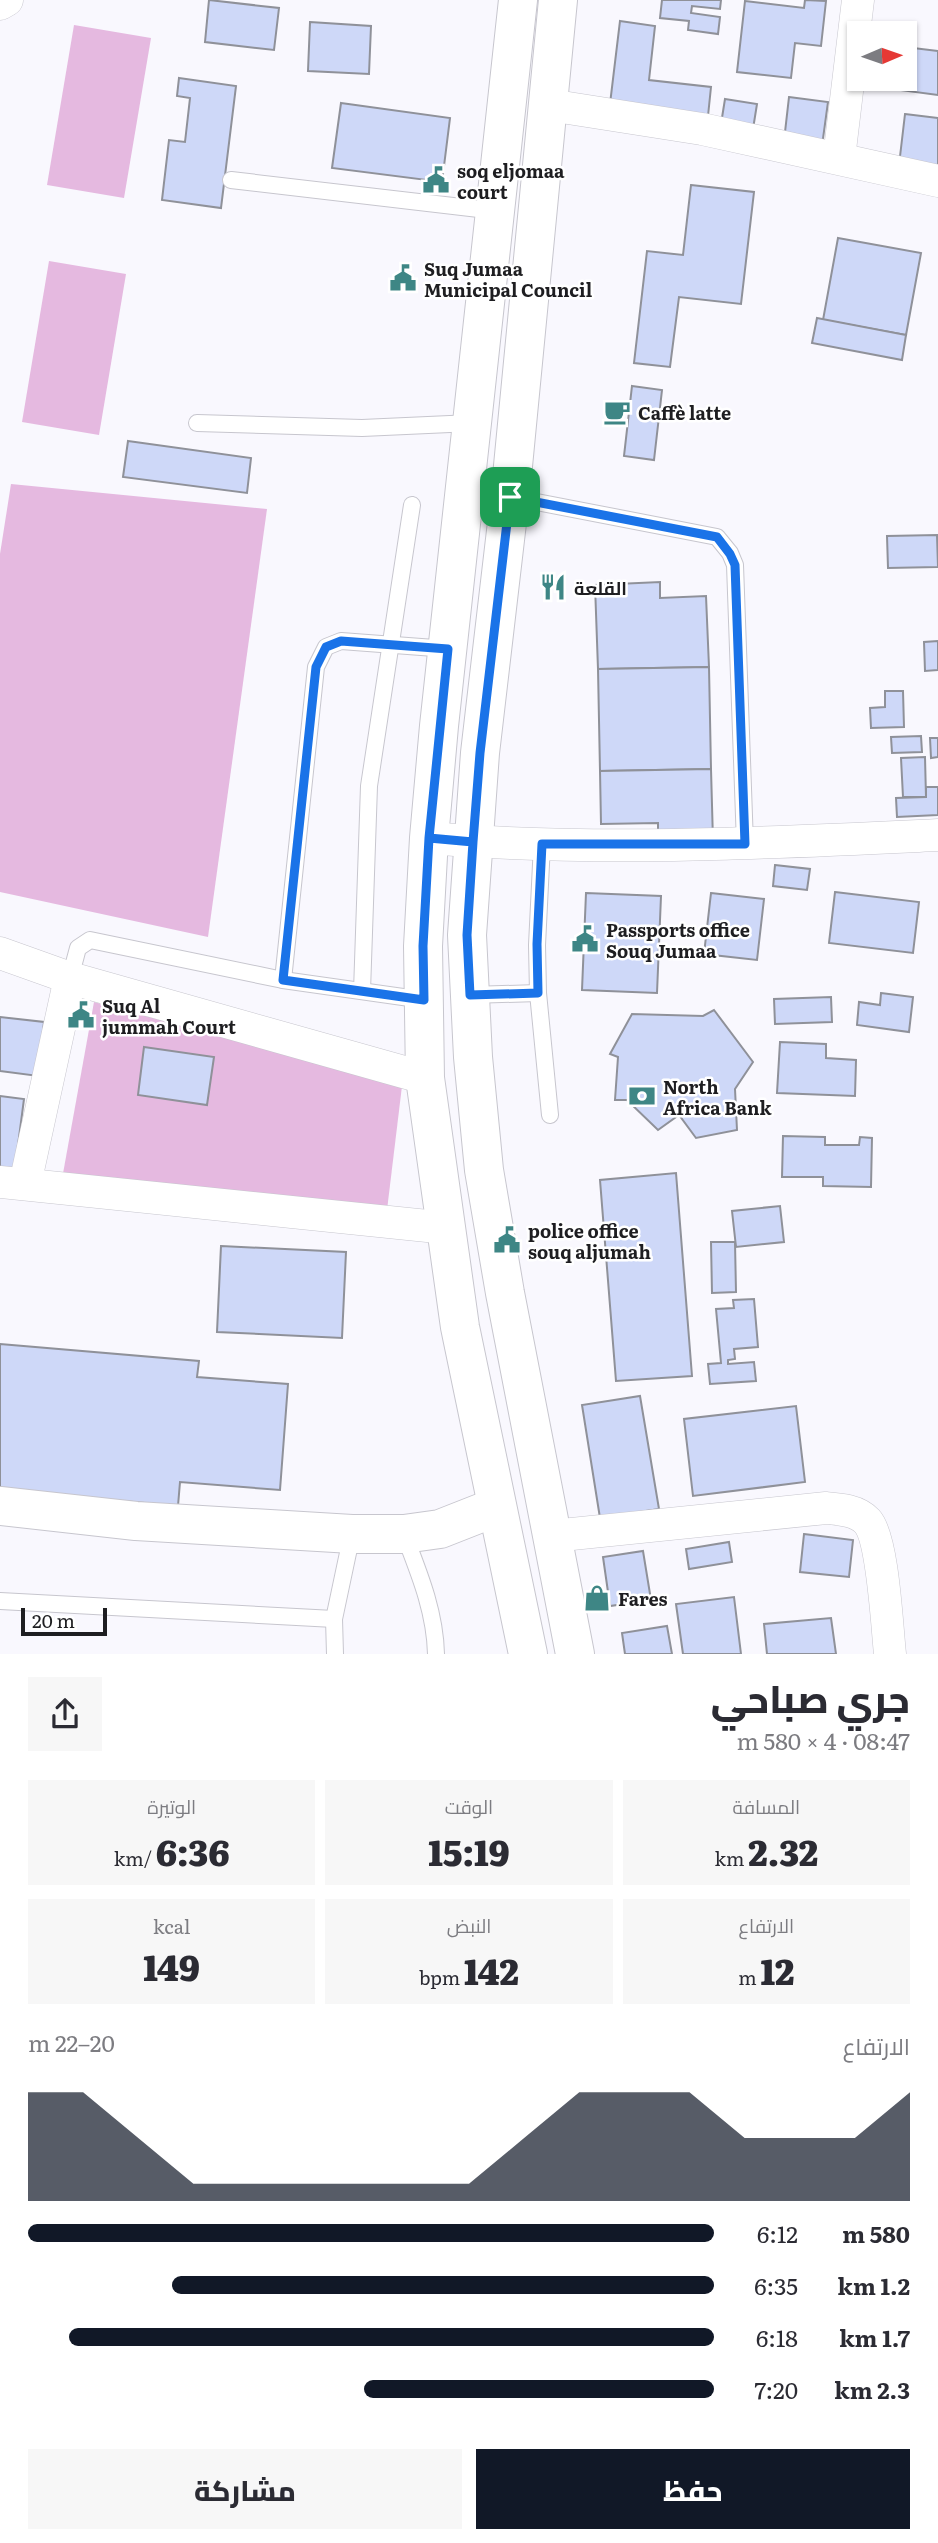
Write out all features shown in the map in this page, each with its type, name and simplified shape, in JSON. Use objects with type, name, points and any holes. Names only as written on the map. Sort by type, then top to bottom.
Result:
[{"type":"main road","points":[[518,0],[429,838],[423,946],[425,1078],[460,1327],[528,1654]]},
{"type":"main road","points":[[558,0],[510,497],[480,753],[467,935],[473,1057],[484,1170],[575,1654]]},
{"type":"main road","points":[[0,1506],[136,1521],[352,1534],[404,1534],[440,1529],[496,1507]]},
{"type":"street","points":[[0,4],[7,0]]},
{"type":"street","points":[[839,158],[858,0]]},
{"type":"street","points":[[548,105],[702,129],[938,181]]},
{"type":"street","points":[[429,838],[542,844],[745,844],[938,835]]},
{"type":"street","points":[[0,953],[70,978],[425,1078]]},
{"type":"street","points":[[70,978],[13,1183],[447,1228]]},
{"type":"street","points":[[552,1536],[826,1508],[860,1515],[868,1522],[877,1541],[890,1654]]},
{"type":"lane","points":[[231,180],[496,211]]},
{"type":"lane","points":[[197,423],[362,428],[472,423]]},
{"type":"lane","points":[[510,497],[717,537],[730,554],[735,565],[745,844]]},
{"type":"lane","points":[[362,991],[369,786],[412,505]]},
{"type":"lane","points":[[283,980],[316,667],[326,647],[341,641],[448,649]]},
{"type":"lane","points":[[542,844],[537,944],[538,993],[550,1115]]},
{"type":"lane","points":[[70,978],[78,948],[90,940],[283,980],[424,1000]]},
{"type":"lane","points":[[470,995],[538,993]]},
{"type":"lane","points":[[335,1654],[334,1619],[352,1534]]},
{"type":"lane","points":[[404,1534],[426,1592],[436,1639],[436,1654]]},
{"type":"lane","points":[[0,1601],[334,1619]]},
{"type":"shaded area","points":[[74,25],[151,38],[124,198],[47,185]]},
{"type":"shaded area","points":[[49,261],[126,274],[99,435],[22,422]]},
{"type":"shaded area","points":[[11,484],[267,509],[208,937],[0,892],[0,554]]},
{"type":"shaded area","points":[[94,1002],[402,1086],[387,1210],[62,1179]]},
{"type":"building","points":[[209,0],[279,8],[274,50],[205,42]]},
{"type":"building","points":[[662,0],[721,0],[720,9],[692,6],[691,13],[720,17],[718,34],[688,30],[689,21],[660,18]]},
{"type":"building","points":[[805,0],[826,1],[821,46],[795,43],[791,78],[737,72],[745,1],[804,8]]},
{"type":"building","points":[[620,21],[655,26],[649,80],[711,87],[708,116],[610,104]]},
{"type":"building","points":[[310,22],[371,26],[369,74],[308,71]]},
{"type":"building","points":[[917,48],[938,51],[938,95],[908,91],[917,91]]},
{"type":"building","points":[[179,78],[236,86],[221,208],[162,200],[169,140],[185,142],[190,98],[177,96]]},
{"type":"building","points":[[789,97],[828,102],[822,146],[784,141]]},
{"type":"building","points":[[725,99],[757,104],[753,129],[721,124]]},
{"type":"building","points":[[341,103],[450,118],[442,182],[332,168]]},
{"type":"building","points":[[905,114],[938,118],[938,169],[899,165]]},
{"type":"building","points":[[691,185],[754,192],[741,304],[679,297],[670,367],[634,363],[647,251],[683,255]]},
{"type":"building","points":[[838,238],[921,253],[906,335],[823,320]]},
{"type":"building","points":[[817,318],[906,335],[902,360],[812,343]]},
{"type":"building","points":[[632,386],[662,390],[654,460],[624,456]]},
{"type":"building","points":[[128,441],[251,458],[247,493],[123,477]]},
{"type":"building","points":[[937,535],[938,567],[888,568],[887,536]]},
{"type":"building","points":[[660,582],[660,598],[706,596],[709,667],[598,669],[595,585]]},
{"type":"building","points":[[938,641],[938,670],[925,671],[924,642]]},
{"type":"building","points":[[709,667],[711,769],[600,771],[598,669]]},
{"type":"building","points":[[885,691],[903,691],[904,727],[871,728],[870,708],[885,707]]},
{"type":"building","points":[[921,736],[922,752],[892,753],[891,737]]},
{"type":"building","points":[[930,738],[938,738],[938,757],[931,758]]},
{"type":"building","points":[[925,757],[926,797],[903,797],[901,758]]},
{"type":"building","points":[[711,769],[713,841],[658,841],[658,823],[601,824],[600,771]]},
{"type":"building","points":[[926,787],[938,787],[938,815],[897,817],[896,798],[926,797]]},
{"type":"building","points":[[775,865],[810,869],[807,890],[773,886]]},
{"type":"building","points":[[835,892],[919,902],[913,953],[829,943]]},
{"type":"building","points":[[586,893],[661,896],[657,993],[582,990]]},
{"type":"building","points":[[711,893],[764,899],[757,960],[704,954]]},
{"type":"building","points":[[881,993],[913,997],[909,1032],[857,1025],[859,1002],[880,1005]]},
{"type":"building","points":[[831,997],[832,1022],[775,1024],[774,999]]},
{"type":"building","points":[[714,1010],[753,1062],[735,1089],[737,1130],[696,1138],[679,1115],[658,1130],[627,1100],[615,1100],[618,1057],[610,1054],[632,1014],[703,1016]]},
{"type":"building","points":[[0,1017],[44,1022],[38,1076],[0,1071]]},
{"type":"building","points":[[780,1042],[826,1044],[826,1058],[856,1060],[855,1096],[777,1093]]},
{"type":"building","points":[[144,1047],[214,1057],[207,1105],[138,1095]]},
{"type":"building","points":[[0,1096],[24,1099],[14,1176],[0,1175]]},
{"type":"building","points":[[783,1136],[825,1137],[825,1145],[859,1145],[860,1137],[872,1138],[871,1187],[823,1186],[823,1177],[782,1177]]},
{"type":"building","points":[[676,1173],[692,1376],[616,1381],[600,1180]]},
{"type":"building","points":[[780,1206],[784,1242],[736,1247],[732,1211]]},
{"type":"building","points":[[711,1242],[735,1242],[736,1292],[712,1293]]},
{"type":"building","points":[[221,1246],[346,1252],[342,1338],[217,1332]]},
{"type":"building","points":[[754,1299],[758,1347],[734,1349],[735,1359],[728,1360],[728,1364],[754,1362],[756,1381],[710,1384],[708,1364],[721,1363],[716,1309],[734,1308],[733,1300]]},
{"type":"building","points":[[0,1344],[199,1361],[197,1377],[288,1384],[280,1490],[180,1482],[178,1506],[0,1490]]},
{"type":"building","points":[[640,1396],[659,1509],[600,1518],[582,1405]]},
{"type":"building","points":[[796,1406],[805,1482],[693,1496],[684,1419]]},
{"type":"building","points":[[804,1534],[853,1540],[849,1577],[800,1572]]},
{"type":"building","points":[[729,1542],[732,1562],[689,1569],[686,1549]]},
{"type":"building","points":[[643,1551],[651,1600],[610,1606],[603,1557]]},
{"type":"building","points":[[734,1597],[741,1654],[683,1654],[676,1604]]},
{"type":"building","points":[[831,1618],[836,1654],[767,1654],[764,1624]]},
{"type":"building","points":[[667,1626],[672,1654],[625,1654],[622,1633]]},
{"type":"place","name":"soq eljomaa court","points":[[436,180]]},
{"type":"place","name":"Suq Jumaa Municipal Council","points":[[403,278]]},
{"type":"place","name":"Caffè latte","points":[[617,412]]},
{"type":"place","name":"القلعة","points":[[553,587]]},
{"type":"place","name":"Passports office Souq Jumaa","points":[[585,939]]},
{"type":"place","name":"Suq Al jummah Court","points":[[81,1015]]},
{"type":"place","name":"North Africa Bank","points":[[642,1096]]},
{"type":"place","name":"police office souq aljumah","points":[[507,1240]]},
{"type":"place","name":"Fares","points":[[597,1598]]},
{"type":"route","points":[[510,497],[480,753],[473,842],[429,838],[448,649],[341,641],[326,647],[316,667],[283,980],[424,1000],[423,946],[429,838],[473,842],[467,935],[470,995],[538,993],[537,944],[542,844],[745,844],[735,565],[730,554],[717,537],[510,497]]}]
